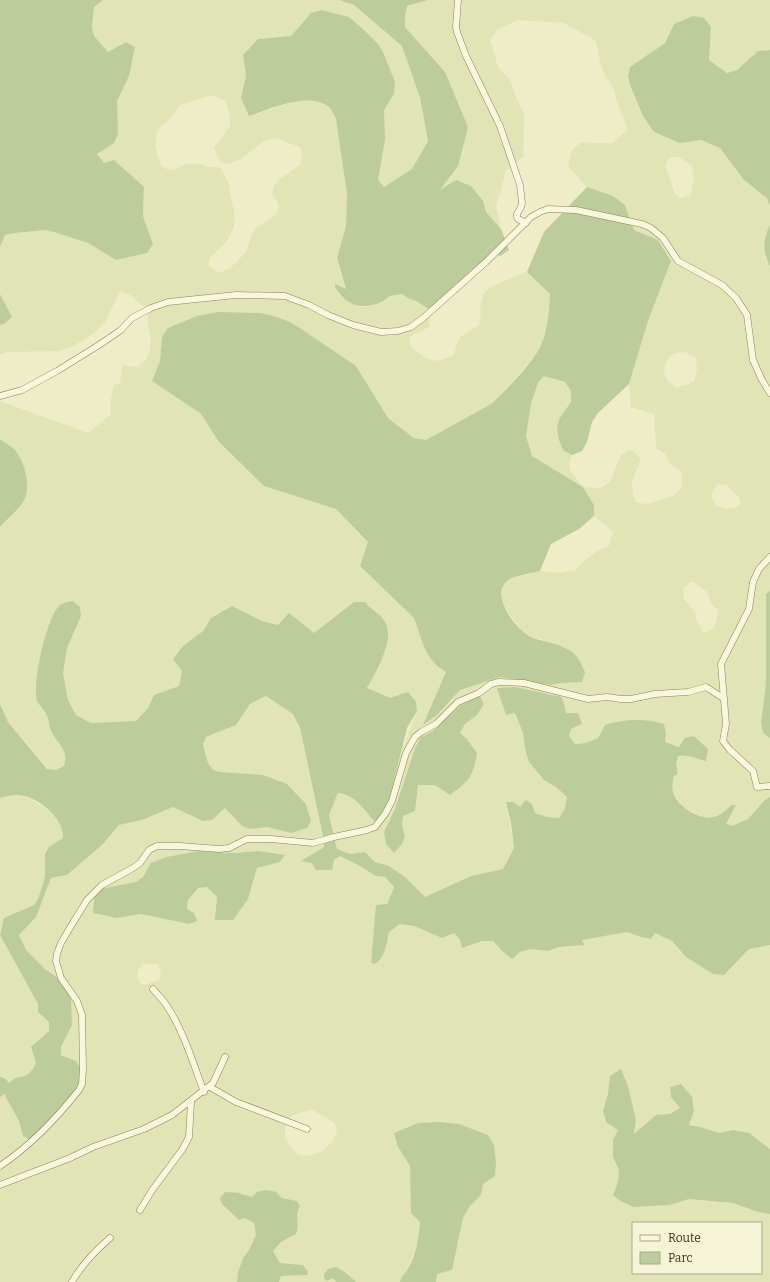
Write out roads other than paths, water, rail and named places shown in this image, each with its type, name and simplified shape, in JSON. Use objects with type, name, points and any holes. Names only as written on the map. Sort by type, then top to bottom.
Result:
[{"type":"street","points":[[458,0],[457,32],[466,56],[500,126],[520,185],[522,203],[517,217],[526,223]]},
{"type":"street","points":[[0,396],[22,390],[57,371],[100,345],[121,330],[132,318],[151,308],[168,302],[236,295],[276,296],[294,299],[343,322],[368,330],[381,332],[398,331],[411,327],[422,320],[486,262],[531,217],[548,209],[576,210],[642,224],[651,228],[663,238],[678,261],[722,285],[736,298],[747,315],[753,360],[770,393]]},
{"type":"street","points":[[770,557],[759,569],[753,582],[749,608],[721,664],[726,724],[726,731],[723,736],[723,741],[730,750],[753,771],[757,786],[770,786]]},
{"type":"street","points":[[0,1166],[23,1149],[48,1126],[73,1098],[82,1084],[84,1069],[82,1015],[77,1001],[61,978],[57,967],[56,961],[60,943],[87,900],[94,892],[102,885],[140,863],[149,850],[157,846],[229,848],[247,839],[271,839],[313,843],[375,827],[385,814],[392,801],[406,753],[415,737],[436,724],[458,702],[479,693],[491,684],[499,682],[524,684],[588,698],[621,699],[631,699],[655,694],[688,692],[706,687],[723,698]]},
{"type":"street","points":[[153,989],[167,1007],[178,1027],[204,1092]]},
{"type":"street","points":[[0,1185],[70,1158],[93,1147],[144,1129],[172,1115],[210,1087],[216,1078],[224,1057]]},
{"type":"street","points":[[210,1087],[236,1102],[307,1129]]},
{"type":"street","points":[[140,1210],[153,1189],[182,1150],[189,1136],[191,1102]]},
{"type":"street","points":[[72,1282],[77,1272],[92,1254],[110,1238]]}]
